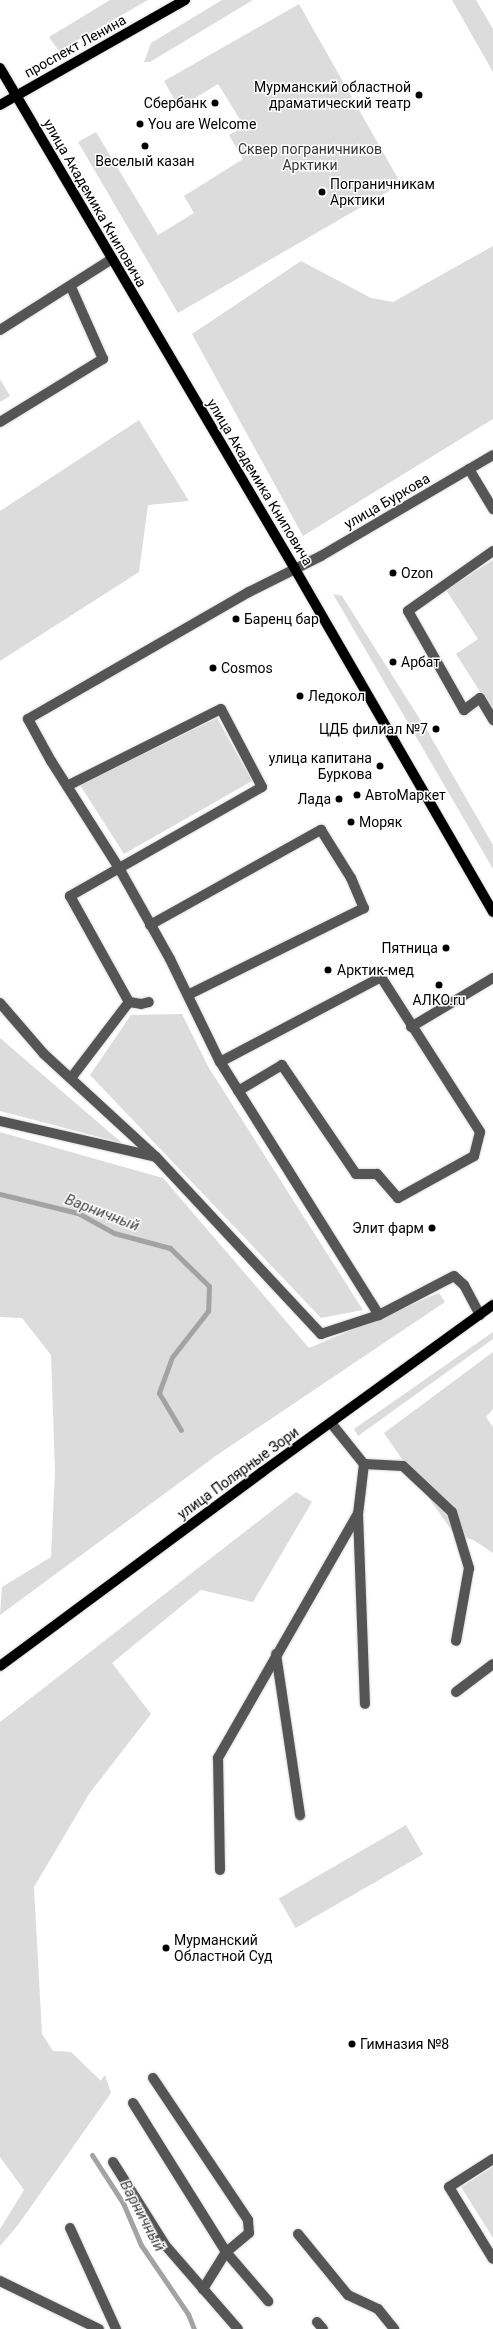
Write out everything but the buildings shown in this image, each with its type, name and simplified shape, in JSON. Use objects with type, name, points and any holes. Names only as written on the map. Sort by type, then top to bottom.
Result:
[{"type":"main road","name":"проспект Ленина","points":[[0,105],[186,0]]},
{"type":"main road","name":"улица Академика Книповича","points":[[0,68],[295,569],[493,912]]},
{"type":"main road","name":"улица Полярные Зори","points":[[0,1666],[331,1422],[493,1305]]},
{"type":"street","points":[[2,325],[71,287],[112,259]]},
{"type":"street","points":[[0,422],[103,359],[71,287]]},
{"type":"street","name":"улица Буркова","points":[[67,786],[28,719],[249,592],[295,569],[493,456]]},
{"type":"street","points":[[469,470],[493,509]]},
{"type":"street","points":[[493,551],[408,611],[464,710],[480,698],[493,720]]},
{"type":"street","points":[[129,1002],[70,896],[119,868],[262,787],[221,709],[67,786],[119,868],[188,995],[220,1062],[379,1315]]},
{"type":"street","points":[[150,925],[321,830],[351,878],[364,908],[188,995]]},
{"type":"street","points":[[220,1062],[381,977],[411,1027],[480,1132],[474,1156],[398,1198],[377,1174],[356,1174],[282,1064],[238,1091]]},
{"type":"street","points":[[411,1027],[493,978]]},
{"type":"street","points":[[129,1002],[141,1004],[149,1002]]},
{"type":"street","points":[[71,1078],[129,1002]]},
{"type":"street","points":[[0,1003],[44,1054],[156,1157],[321,1334],[379,1315],[454,1276],[464,1285],[480,1315]]},
{"type":"street","points":[[0,1121],[156,1157]]},
{"type":"street","points":[[331,1422],[364,1464],[358,1514],[365,1704]]},
{"type":"street","points":[[364,1464],[403,1466],[452,1512],[469,1568],[456,1641]]},
{"type":"street","points":[[220,1870],[218,1758],[276,1654],[358,1514]]},
{"type":"street","points":[[276,1654],[300,1815]]},
{"type":"street","points":[[456,1692],[493,1664]]},
{"type":"street","points":[[153,2078],[248,2220],[249,2233],[226,2252],[203,2289]]},
{"type":"street","points":[[133,2103],[226,2252],[268,2300]]},
{"type":"street","points":[[493,2159],[449,2187],[493,2259]]},
{"type":"street","points":[[113,2162],[165,2245],[238,2329]]},
{"type":"street","points":[[70,2228],[116,2329]]},
{"type":"street","points":[[298,2234],[348,2295],[378,2309],[394,2329]]},
{"type":"street","points":[[0,2280],[100,2329]]},
{"type":"green space","points":[[110,0],[148,0],[59,51],[49,37]]},
{"type":"green space","points":[[222,0],[253,0],[150,62],[144,62],[151,43]]},
{"type":"green space","points":[[452,0],[476,0],[493,29],[493,72]]},
{"type":"green space","name":"Сквер пограничников Арктики","points":[[299,4],[401,184],[178,313],[78,142],[96,132],[158,235],[194,213],[184,196],[243,159],[229,135],[244,126],[218,84],[179,108],[164,81]]},
{"type":"green space","points":[[493,246],[493,419],[303,536],[192,334],[301,261],[371,298],[393,302]]},
{"type":"green space","points":[[0,379],[10,396],[0,402]]},
{"type":"green space","points":[[139,420],[189,501],[148,505],[139,572],[0,661],[0,511]]},
{"type":"green space","points":[[493,560],[493,712],[456,654],[478,639],[446,590]]},
{"type":"green space","points":[[333,594],[342,596],[428,732],[493,845],[493,869]]},
{"type":"green space","points":[[217,718],[252,781],[124,854],[80,785]]},
{"type":"green space","points":[[182,1014],[209,1068],[363,1310],[321,1318],[90,1075],[131,1015]]},
{"type":"green space","points":[[0,1038],[122,1143],[0,1111]]},
{"type":"green space","points":[[0,1132],[163,1178],[309,1348],[439,1293],[445,1302],[217,1455],[0,1615],[2,1587],[51,1557],[55,1471],[51,1355],[22,1318],[0,1317]]},
{"type":"green space","points":[[493,1332],[493,1339],[358,1436],[354,1429]]},
{"type":"green space","points":[[493,1352],[493,1409],[486,1417],[493,1427],[493,1553],[475,1541],[452,1531],[384,1433]]},
{"type":"green space","points":[[296,1492],[312,1502],[253,1602],[201,1590],[112,1663],[151,1714],[89,1794],[34,1887],[42,2034],[53,2051],[71,2052],[101,2081],[105,2075],[111,2093],[18,2225],[0,2246],[0,2229],[24,2190],[0,2157],[0,1722]]},
{"type":"green space","points":[[406,1825],[423,1854],[296,1928],[279,1898]]},
{"type":"green space","points":[[493,2167],[493,2238],[461,2187]]},
{"type":"waterway","name":"Варничный","points":[[0,1194],[78,1213],[114,1233],[170,1248],[209,1286],[208,1311],[172,1357],[159,1393],[181,1430]]},
{"type":"waterway","name":"Варничный","points":[[92,2155],[123,2203],[141,2245],[188,2314],[194,2329]]},
{"type":"place","name":"Мурманский областной драматический театр","points":[[419,95]]},
{"type":"place","name":"Сбербанк","points":[[215,103]]},
{"type":"place","name":"You are Welcome","points":[[140,124]]},
{"type":"place","name":"Веселый казан","points":[[145,146]]},
{"type":"place","name":"Пограничникам Арктики","points":[[322,192]]},
{"type":"place","name":"Ozon","points":[[393,573]]},
{"type":"place","name":"Баренц бар","points":[[236,619]]},
{"type":"place","name":"Арбат","points":[[393,662]]},
{"type":"place","name":"Cosmos","points":[[213,668]]},
{"type":"place","name":"Ледокол","points":[[300,696]]},
{"type":"place","name":"ЦДБ филиал №7","points":[[436,729]]},
{"type":"place","name":"улица капитана Буркова","points":[[380,766]]},
{"type":"place","name":"АвтоМаркет","points":[[357,795]]},
{"type":"place","name":"Лада","points":[[339,799]]},
{"type":"place","name":"Моряк","points":[[351,822]]},
{"type":"place","name":"Пятница","points":[[446,948]]},
{"type":"place","name":"Арктик-мед","points":[[328,970]]},
{"type":"place","name":"АЛКО.ru","points":[[439,985]]},
{"type":"place","name":"Элит фарм","points":[[432,1228]]},
{"type":"place","name":"Мурманский Областной Суд","points":[[166,1948]]},
{"type":"place","name":"Гимназия №8","points":[[352,2044]]}]
